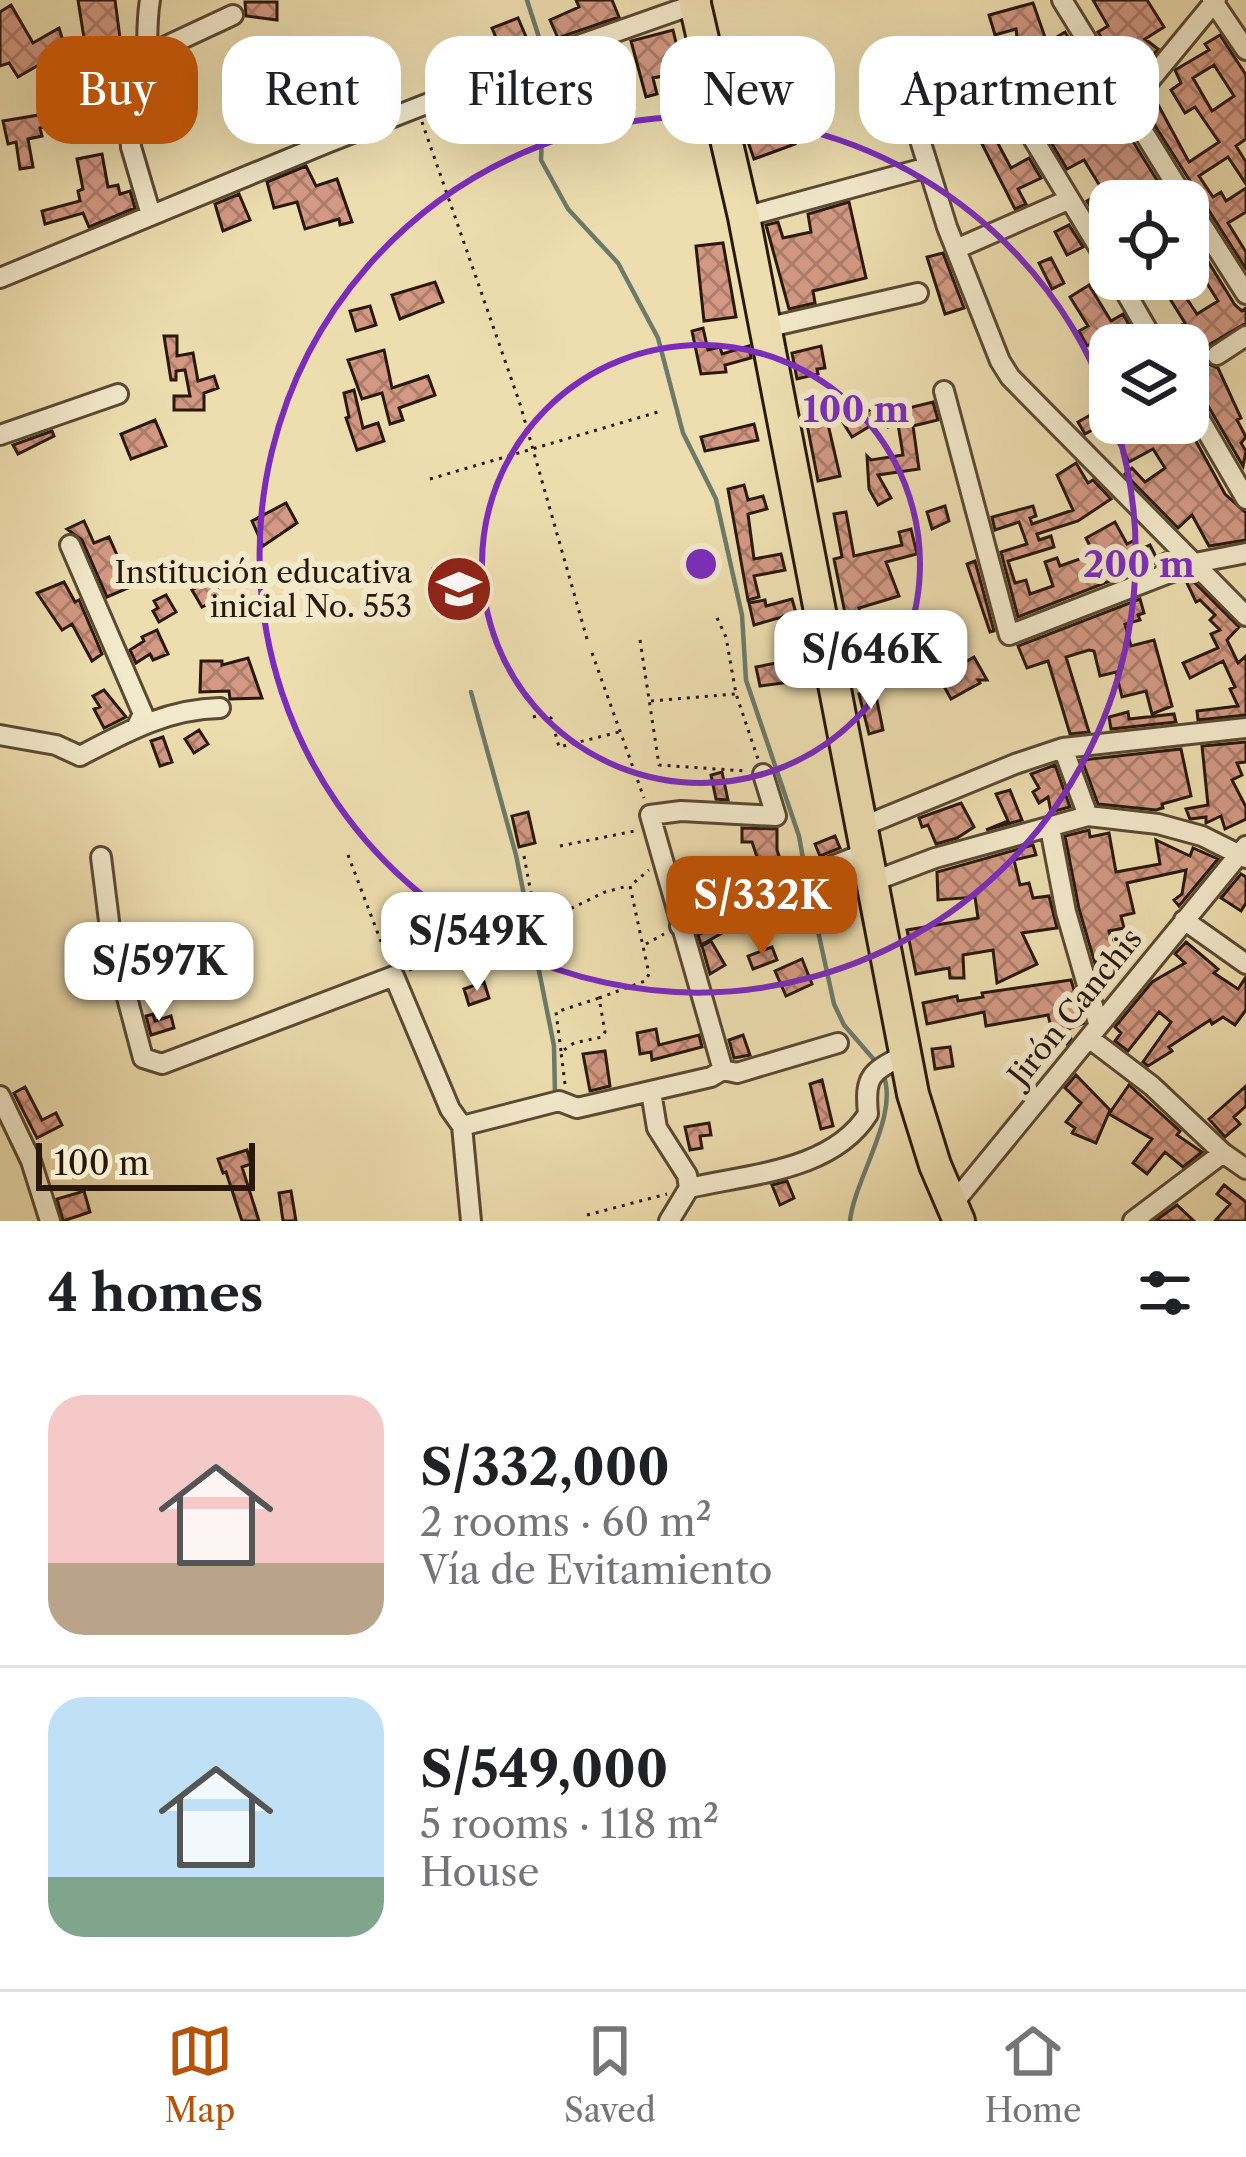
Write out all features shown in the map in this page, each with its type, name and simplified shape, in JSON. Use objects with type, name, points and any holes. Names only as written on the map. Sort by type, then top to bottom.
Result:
[{"type":"highway","points":[[698,1],[867,853],[889,1064],[913,1094],[955,1213]]},
{"type":"street","points":[[147,36],[150,0]]},
{"type":"street","points":[[1062,0],[1083,36]]},
{"type":"street","points":[[0,278],[556,53],[698,1]]},
{"type":"street","points":[[1159,68],[1214,1],[1246,50]]},
{"type":"street","points":[[187,36],[233,14]]},
{"type":"street","points":[[131,144],[151,215]]},
{"type":"street","points":[[921,144],[956,249],[1010,377],[1246,616]]},
{"type":"street","points":[[1035,144],[1089,233]]},
{"type":"street","points":[[1149,144],[1173,180]]},
{"type":"street","points":[[744,217],[928,167]]},
{"type":"street","points":[[956,249],[1068,200]]},
{"type":"street","points":[[1209,236],[1246,294]]},
{"type":"street","points":[[765,328],[918,293]]},
{"type":"street","points":[[1217,355],[1246,336]]},
{"type":"street","points":[[944,391],[1010,635],[1195,563],[1246,553]]},
{"type":"street","points":[[0,435],[118,394]]},
{"type":"street","points":[[1209,435],[1246,499]]},
{"type":"street","points":[[70,545],[143,714],[137,726]]},
{"type":"street","points":[[0,735],[56,745],[80,756],[137,726],[187,709],[220,708]]},
{"type":"street","points":[[680,926],[867,853],[1015,764],[1064,748],[1246,728]]},
{"type":"street","points":[[1064,748],[1088,816]]},
{"type":"street","points":[[723,1070],[651,821],[681,811],[776,816],[763,775]]},
{"type":"street","points":[[867,853],[935,858],[1088,816],[1159,824],[1244,853]]},
{"type":"street","points":[[1050,828],[1094,1030],[1223,1153],[1246,1168]]},
{"type":"street","name":"Jirón Canchis","points":[[955,1213],[1094,1030],[1244,853]]},
{"type":"street","points":[[100,857],[111,938],[142,1058],[162,1064],[394,976],[450,1109],[462,1126],[471,1221]]},
{"type":"street","points":[[1184,920],[1246,964]]},
{"type":"street","points":[[462,1126],[559,1103],[577,1108],[650,1092],[838,1043]]},
{"type":"street","points":[[669,1221],[689,1188],[813,1159],[841,1144],[868,1114],[865,1087],[889,1064]]},
{"type":"street","points":[[650,1092],[656,1128],[682,1163],[689,1188]]},
{"type":"street","points":[[0,1096],[31,1161],[50,1221]]},
{"type":"street","points":[[1133,1221],[1223,1153]]},
{"type":"path","points":[[418,109],[532,449],[587,639]]},
{"type":"path","points":[[430,479],[658,412]]},
{"type":"path","points":[[640,640],[659,765],[763,775],[717,618]]},
{"type":"path","points":[[560,846],[651,821],[592,653]]},
{"type":"path","points":[[649,701],[736,694]]},
{"type":"path","points":[[533,717],[545,714],[551,718],[559,747],[619,732]]},
{"type":"path","points":[[348,855],[394,976],[483,944]]},
{"type":"path","points":[[524,856],[537,926],[605,892],[630,886],[661,861]]},
{"type":"path","points":[[559,1103],[561,1052],[556,1012],[645,981],[649,974],[630,886]]},
{"type":"path","points":[[644,945],[680,926]]},
{"type":"path","points":[[561,1052],[574,1043],[602,1037],[599,998]]},
{"type":"path","points":[[587,1215],[689,1188]]},
{"type":"building","points":[[78,0],[115,0],[120,36],[84,36]]},
{"type":"building","points":[[576,0],[612,0],[619,17],[557,36],[550,20],[579,7]]},
{"type":"building","points":[[1093,0],[1147,0],[1164,27],[1150,36],[1100,36],[1098,32],[1108,26]]},
{"type":"building","points":[[245,2],[277,2],[277,20],[246,16]]},
{"type":"building","points":[[1033,3],[1045,36],[1017,36],[1016,29],[995,35],[989,15]]},
{"type":"building","points":[[11,5],[36,41],[36,67],[18,77],[9,63],[0,66],[0,12]]},
{"type":"building","points":[[518,18],[526,36],[495,36],[492,28]]},
{"type":"building","points":[[673,30],[674,36],[660,36],[660,77],[653,78],[657,94],[646,97],[636,40]]},
{"type":"building","points":[[1220,35],[1246,75],[1246,139],[1236,146],[1246,162],[1246,184],[1228,157],[1199,176],[1202,180],[1189,180],[1159,132],[1159,106],[1189,162],[1219,142],[1195,107],[1185,113],[1171,90],[1181,83],[1175,70],[1209,50],[1205,44]],"holes":[[[1214,65],[1234,96],[1212,111],[1193,78]]]},
{"type":"building","points":[[36,115],[36,137],[28,139],[33,167],[20,169],[16,142],[8,144],[3,121]]},
{"type":"building","points":[[749,144],[795,144],[754,159]]},
{"type":"building","points":[[982,144],[998,144],[1011,168],[1029,158],[1041,178],[1018,189],[1026,204],[1015,209]]},
{"type":"building","points":[[1052,144],[1135,144],[1157,180],[1096,180],[1084,160],[1067,169]]},
{"type":"building","points":[[102,154],[108,187],[118,185],[120,194],[130,191],[135,208],[89,227],[83,213],[45,224],[42,211],[80,201],[78,191],[83,189],[77,159]]},
{"type":"building","points":[[306,166],[316,186],[337,179],[352,222],[340,225],[339,219],[305,229],[297,202],[274,208],[267,182]]},
{"type":"building","points":[[1246,188],[1246,212],[1228,223],[1246,252],[1246,269],[1209,211],[1209,191],[1213,197],[1221,192],[1226,201]]},
{"type":"building","points":[[239,194],[250,220],[223,231],[215,204]]},
{"type":"building","points":[[849,202],[866,278],[813,291],[815,303],[789,309],[766,225],[778,222],[783,238],[811,232],[808,214]]},
{"type":"building","points":[[1069,225],[1083,247],[1067,255],[1055,232]]},
{"type":"building","points":[[723,243],[736,317],[704,321],[696,246]]},
{"type":"building","points":[[943,253],[964,308],[945,314],[927,257]]},
{"type":"building","points":[[1051,258],[1064,283],[1052,289],[1039,263]]},
{"type":"building","points":[[1209,263],[1235,305],[1242,311],[1246,308],[1246,323],[1209,346],[1209,324],[1183,324],[1171,300],[1188,300],[1197,314],[1218,301],[1209,287]]},
{"type":"building","points":[[435,282],[443,302],[400,319],[392,295]]},
{"type":"building","points":[[1089,285],[1089,300],[1098,300],[1111,321],[1123,314],[1129,324],[1089,324],[1087,346],[1079,331],[1088,326],[1070,297]]},
{"type":"building","points":[[370,306],[376,325],[356,331],[350,311]]},
{"type":"building","points":[[703,328],[708,350],[720,347],[722,354],[749,346],[751,358],[725,365],[726,372],[701,374],[692,331]]},
{"type":"building","points":[[164,336],[177,336],[177,356],[193,353],[198,381],[214,376],[218,388],[204,393],[204,410],[174,410],[174,396],[190,396],[185,370],[176,371],[176,380],[171,380]]},
{"type":"building","points":[[821,346],[825,368],[797,379],[792,353]]},
{"type":"building","points":[[384,350],[392,388],[428,376],[435,395],[399,408],[403,420],[390,424],[382,393],[362,399],[348,360]]},
{"type":"building","points":[[1209,364],[1218,368],[1241,418],[1237,420],[1246,437],[1241,443],[1246,451],[1243,466],[1209,407]]},
{"type":"building","points":[[354,390],[363,428],[378,423],[384,441],[357,450],[346,418],[344,393]]},
{"type":"building","points":[[933,402],[938,420],[913,426],[919,469],[878,475],[891,498],[878,505],[869,489],[867,456],[871,460],[903,455],[898,424],[888,427],[885,417],[852,437],[839,416],[849,410],[855,419],[881,403],[888,413]]},
{"type":"building","points":[[1089,416],[1089,432],[1085,434],[1078,422]]},
{"type":"building","points":[[155,420],[166,446],[131,459],[121,434]]},
{"type":"building","points":[[827,420],[840,476],[818,481],[807,424]]},
{"type":"building","points":[[754,424],[758,440],[705,451],[701,437]]},
{"type":"building","points":[[52,431],[54,436],[18,454],[13,445]]},
{"type":"building","points":[[1119,444],[1198,444],[1225,494],[1246,513],[1246,540],[1209,546],[1192,515],[1178,528],[1125,474],[1132,468],[1145,482],[1165,468],[1153,449],[1129,462]]},
{"type":"building","points":[[1076,463],[1088,483],[1093,480],[1111,499],[1078,521],[1037,534],[1039,540],[1051,536],[1054,547],[1008,561],[1015,583],[1026,580],[1030,594],[1053,586],[1045,562],[1057,558],[1060,566],[1094,554],[1086,538],[1115,522],[1127,544],[1135,540],[1139,550],[1150,545],[1156,557],[1164,553],[1169,558],[1018,617],[1001,552],[1027,544],[1019,522],[995,530],[992,517],[1033,506],[1032,524],[1073,510],[1057,475]]},
{"type":"building","points":[[744,485],[748,500],[763,496],[767,509],[748,514],[754,559],[781,554],[785,570],[754,576],[759,597],[748,600],[728,489]]},
{"type":"building","points":[[286,503],[297,523],[263,546],[252,521]]},
{"type":"building","points":[[945,506],[949,521],[932,529],[927,512]]},
{"type":"building","points":[[846,512],[854,556],[902,545],[899,532],[911,529],[917,554],[886,562],[899,596],[859,608],[869,644],[884,641],[887,663],[856,667],[834,559],[842,557],[834,514]]},
{"type":"building","points":[[84,521],[94,543],[109,537],[135,585],[107,597],[82,540],[67,529]]},
{"type":"building","points":[[975,561],[994,631],[990,632],[967,564]]},
{"type":"building","points":[[462,563],[466,583],[438,589],[433,569]]},
{"type":"building","points":[[213,578],[223,602],[211,609],[208,604],[202,607],[192,590]]},
{"type":"building","points":[[1191,579],[1239,627],[1227,640],[1238,663],[1246,656],[1246,715],[1198,720],[1197,711],[1238,706],[1223,661],[1190,678],[1183,663],[1218,648],[1211,634],[1220,630],[1210,620],[1215,615],[1200,600],[1196,602],[1186,581]]},
{"type":"building","points":[[64,582],[75,602],[79,600],[102,654],[92,661],[72,624],[62,630],[37,593]]},
{"type":"building","points":[[166,595],[176,612],[159,622],[154,601]]},
{"type":"building","points":[[792,599],[796,613],[754,625],[749,603],[765,600],[766,606]]},
{"type":"building","points":[[1140,599],[1144,613],[1138,615],[1140,620],[1125,624],[1131,646],[1154,640],[1172,706],[1152,714],[1146,691],[1122,697],[1116,672],[1100,676],[1094,651],[1089,650],[1066,657],[1089,732],[1070,734],[1048,661],[1027,668],[1018,646]]},
{"type":"building","points":[[157,630],[168,654],[153,660],[150,654],[136,663],[130,650]]},
{"type":"building","points":[[923,655],[932,670],[893,674]]},
{"type":"building","points":[[974,657],[987,680],[978,680],[980,683],[951,699],[939,677]]},
{"type":"building","points":[[248,658],[262,698],[230,699],[229,691],[200,692],[201,661],[222,661],[222,665]]},
{"type":"building","points":[[802,658],[806,680],[760,686],[756,667]]},
{"type":"building","points":[[104,690],[126,717],[104,728],[93,696]]},
{"type":"building","points":[[875,691],[883,730],[869,734],[859,694]]},
{"type":"building","points":[[1128,712],[1129,719],[1174,714],[1176,722],[1111,729],[1109,717]]},
{"type":"building","points":[[199,730],[208,744],[194,753],[185,739]]},
{"type":"building","points":[[163,737],[172,762],[160,766],[151,741]]},
{"type":"building","points":[[1246,742],[1246,762],[1237,763],[1242,775],[1232,780],[1246,807],[1246,819],[1225,829],[1221,816],[1206,823],[1206,817],[1190,819],[1186,809],[1208,805],[1202,746]]},
{"type":"building","points":[[1181,749],[1191,796],[1156,810],[1098,804],[1082,760]]},
{"type":"building","points":[[1055,765],[1070,807],[1051,812],[1048,797],[1039,803],[1033,792],[1039,788],[1031,774]]},
{"type":"building","points":[[722,772],[728,800],[716,799],[711,775]]},
{"type":"building","points":[[1010,790],[1022,820],[986,830],[1008,821],[996,794]]},
{"type":"building","points":[[961,803],[974,827],[936,844],[928,825],[922,827],[919,818]]},
{"type":"building","points":[[528,812],[535,843],[519,847],[512,816]]},
{"type":"building","points":[[742,828],[777,829],[784,871],[746,878],[740,867],[758,860],[752,842],[742,842]]},
{"type":"building","points":[[1089,830],[1090,837],[1109,833],[1116,872],[1160,864],[1156,840],[1190,856],[1193,848],[1218,859],[1179,906],[1174,900],[1182,894],[1186,870],[1127,883],[1134,913],[1121,916],[1124,928],[1109,931],[1114,951],[1097,955],[1099,977],[1065,836]]},
{"type":"building","points":[[835,836],[840,848],[820,856],[815,844]]},
{"type":"building","points":[[1033,845],[1036,855],[1014,860],[1020,885],[1029,883],[1033,898],[1049,896],[1057,928],[1022,933],[1037,964],[997,983],[993,950],[963,955],[964,978],[950,978],[949,968],[916,974],[907,930],[978,918],[975,897],[938,900],[937,872]]},
{"type":"building","points":[[1241,874],[1246,877],[1246,903],[1241,911],[1221,898]]},
{"type":"building","points":[[849,880],[853,904],[831,908],[827,884]]},
{"type":"building","points":[[514,911],[519,935],[494,940],[497,914]]},
{"type":"building","points":[[725,923],[729,929],[701,945],[698,935]]},
{"type":"building","points":[[711,941],[725,965],[710,974],[702,946]]},
{"type":"building","points":[[1186,942],[1218,969],[1214,973],[1238,989],[1246,977],[1246,1010],[1235,1025],[1223,1017],[1212,1024],[1210,1020],[1148,1066],[1143,1062],[1171,1022],[1159,1012],[1128,1051],[1115,1041],[1121,1033],[1115,1027],[1152,982],[1185,963],[1175,954]]},
{"type":"building","points":[[772,947],[777,960],[753,969],[748,956]]},
{"type":"building","points":[[802,959],[812,984],[786,996],[775,971]]},
{"type":"building","points":[[1071,980],[1084,1023],[1068,1029],[1071,1039],[1067,1044],[1052,1031],[1048,1015],[986,1026],[984,1012],[927,1024],[923,1003]]},
{"type":"building","points":[[484,982],[489,998],[469,1005],[464,989]]},
{"type":"building","points":[[153,1014],[155,1021],[171,1016],[174,1028],[151,1035],[146,1016]]},
{"type":"building","points":[[656,1029],[659,1045],[699,1035],[702,1047],[652,1060],[651,1052],[640,1054],[637,1033]]},
{"type":"building","points":[[743,1035],[750,1055],[734,1058],[729,1040]]},
{"type":"building","points":[[950,1047],[953,1066],[935,1069],[932,1049]]},
{"type":"building","points":[[605,1051],[610,1086],[590,1091],[583,1054]]},
{"type":"building","points":[[1076,1075],[1110,1110],[1096,1143],[1072,1133],[1075,1128],[1066,1122],[1081,1103],[1065,1088]]},
{"type":"building","points":[[822,1080],[833,1126],[821,1129],[810,1084]]},
{"type":"building","points":[[1129,1085],[1180,1131],[1177,1135],[1202,1152],[1183,1167],[1165,1152],[1147,1174],[1133,1163],[1152,1139],[1109,1114]]},
{"type":"building","points":[[1246,1086],[1246,1106],[1234,1117],[1240,1124],[1225,1137],[1209,1119]]},
{"type":"building","points":[[25,1087],[42,1120],[56,1113],[62,1125],[37,1138],[14,1093]]},
{"type":"building","points":[[709,1123],[711,1135],[700,1136],[702,1148],[690,1150],[685,1127]]},
{"type":"building","points":[[247,1150],[251,1164],[242,1167],[259,1221],[242,1221],[218,1159]]},
{"type":"building","points":[[787,1181],[794,1198],[780,1205],[772,1185]]},
{"type":"building","points":[[1224,1185],[1246,1202],[1246,1221],[1215,1221],[1230,1204],[1217,1194]]},
{"type":"building","points":[[84,1191],[90,1212],[63,1221],[57,1199]]},
{"type":"building","points":[[291,1191],[296,1221],[283,1221],[279,1193]]},
{"type":"building","points":[[1177,1205],[1194,1221],[1155,1221]]},
{"type":"waterway","points":[[527,0],[539,36]]},
{"type":"waterway","points":[[542,144],[541,160],[568,209],[618,263],[658,338],[683,433],[716,499],[742,615],[746,680],[799,836],[805,870]]},
{"type":"waterway","points":[[471,692],[516,855],[554,1046],[555,1096]]},
{"type":"waterway","points":[[807,881],[834,1004],[844,1025],[876,1062]]},
{"type":"waterway","points":[[850,1221],[882,1126],[887,1088],[882,1072]]},
{"type":"place","name":"Institución educativa inicial No. 553","points":[[459,589]]}]
